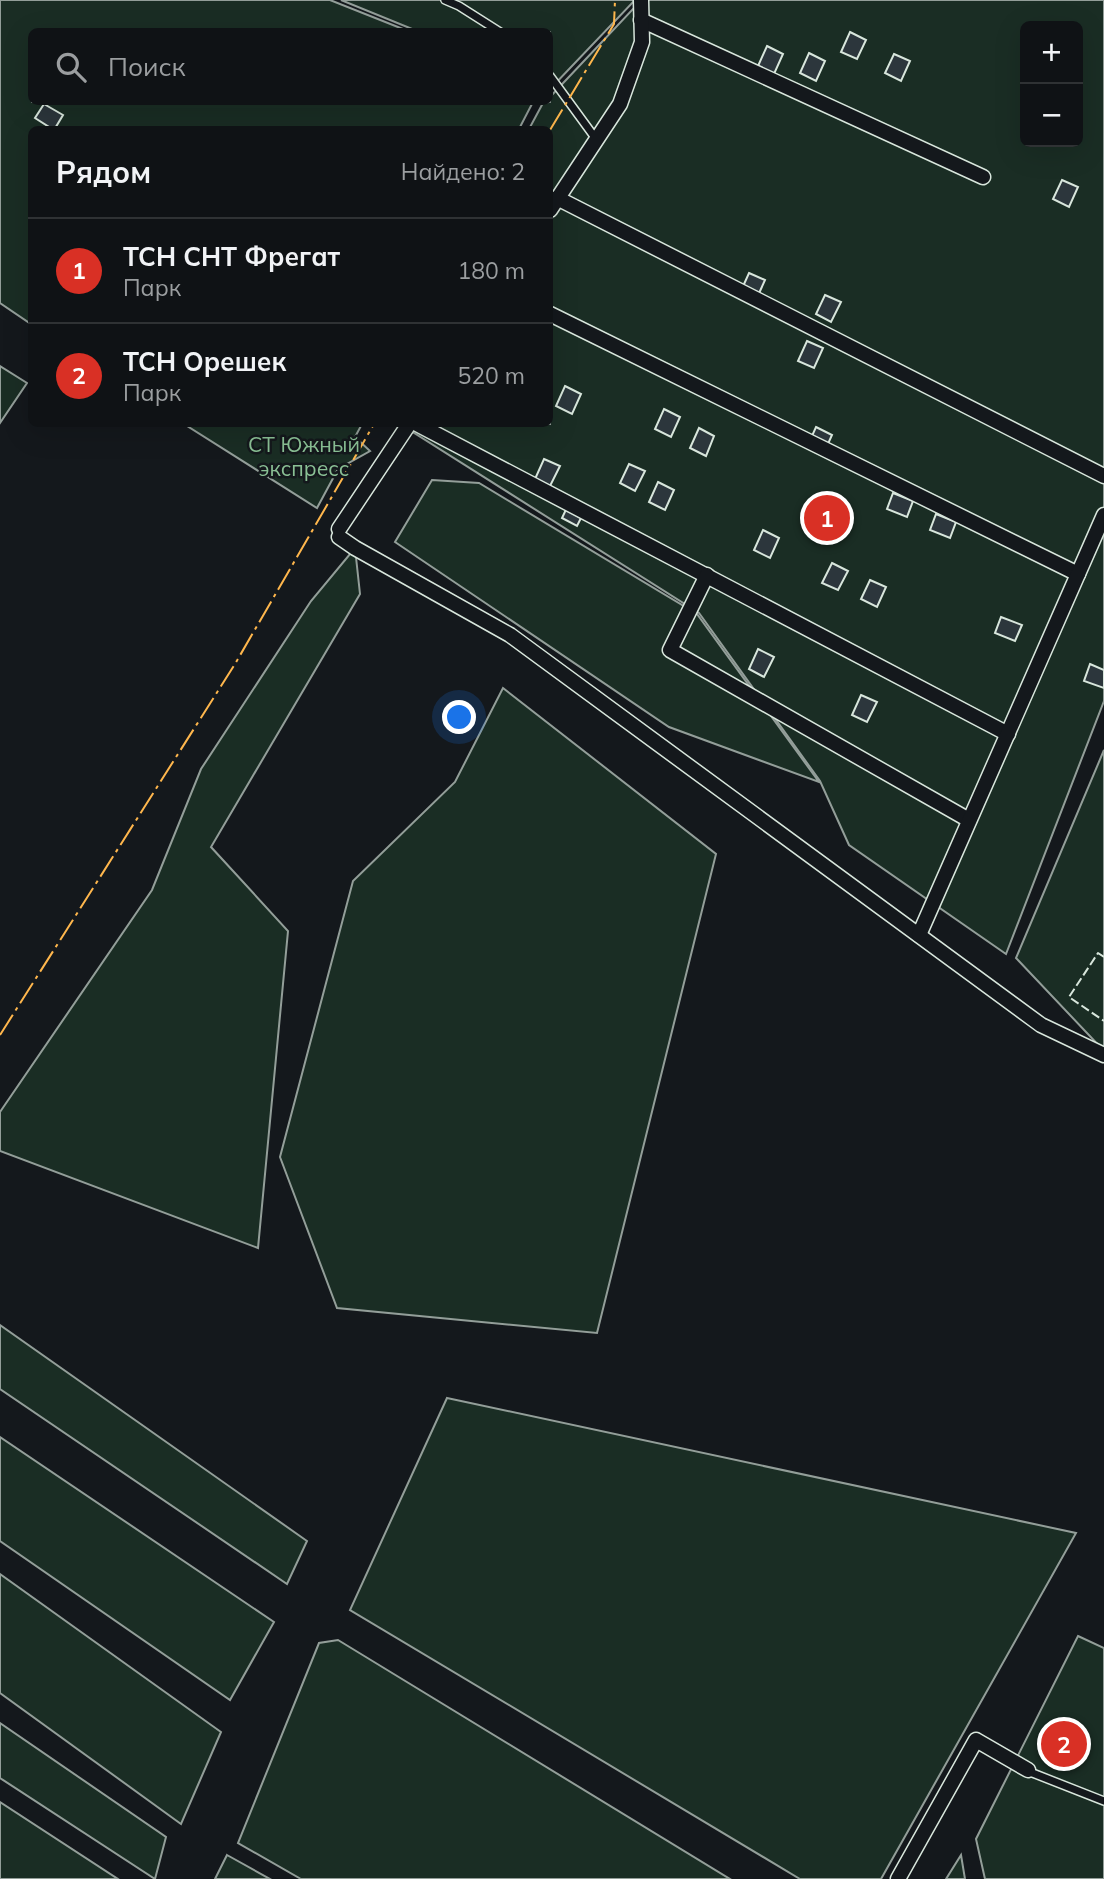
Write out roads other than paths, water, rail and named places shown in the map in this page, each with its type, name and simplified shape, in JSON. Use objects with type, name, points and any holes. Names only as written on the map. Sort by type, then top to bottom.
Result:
[{"type":"street","points":[[640,0],[642,42],[620,104],[553,204],[1104,476]]},
{"type":"street","points":[[642,20],[983,177]]},
{"type":"street","points":[[553,315],[1078,574]]},
{"type":"street","points":[[407,427],[339,533],[355,548],[510,635],[1041,1025],[1104,1055]]},
{"type":"street","points":[[423,427],[1007,734]]},
{"type":"street","points":[[919,935],[1104,515]]},
{"type":"street","points":[[707,576],[670,650],[969,820]]},
{"type":"street","points":[[898,1879],[976,1741],[1029,1771]]},
{"type":"lane","points":[[445,0],[494,28]]},
{"type":"lane","points":[[553,80],[596,139]]},
{"type":"lane","points":[[1029,1771],[1104,1801]]},
{"type":"place","name":"ТСН СНТ Фрегат","points":[[827,518]]},
{"type":"place","name":"ТСН Орешек","points":[[1064,1744]]},
{"type":"park label","name":"СТ Южный экспресс","points":[[304,457]]}]
